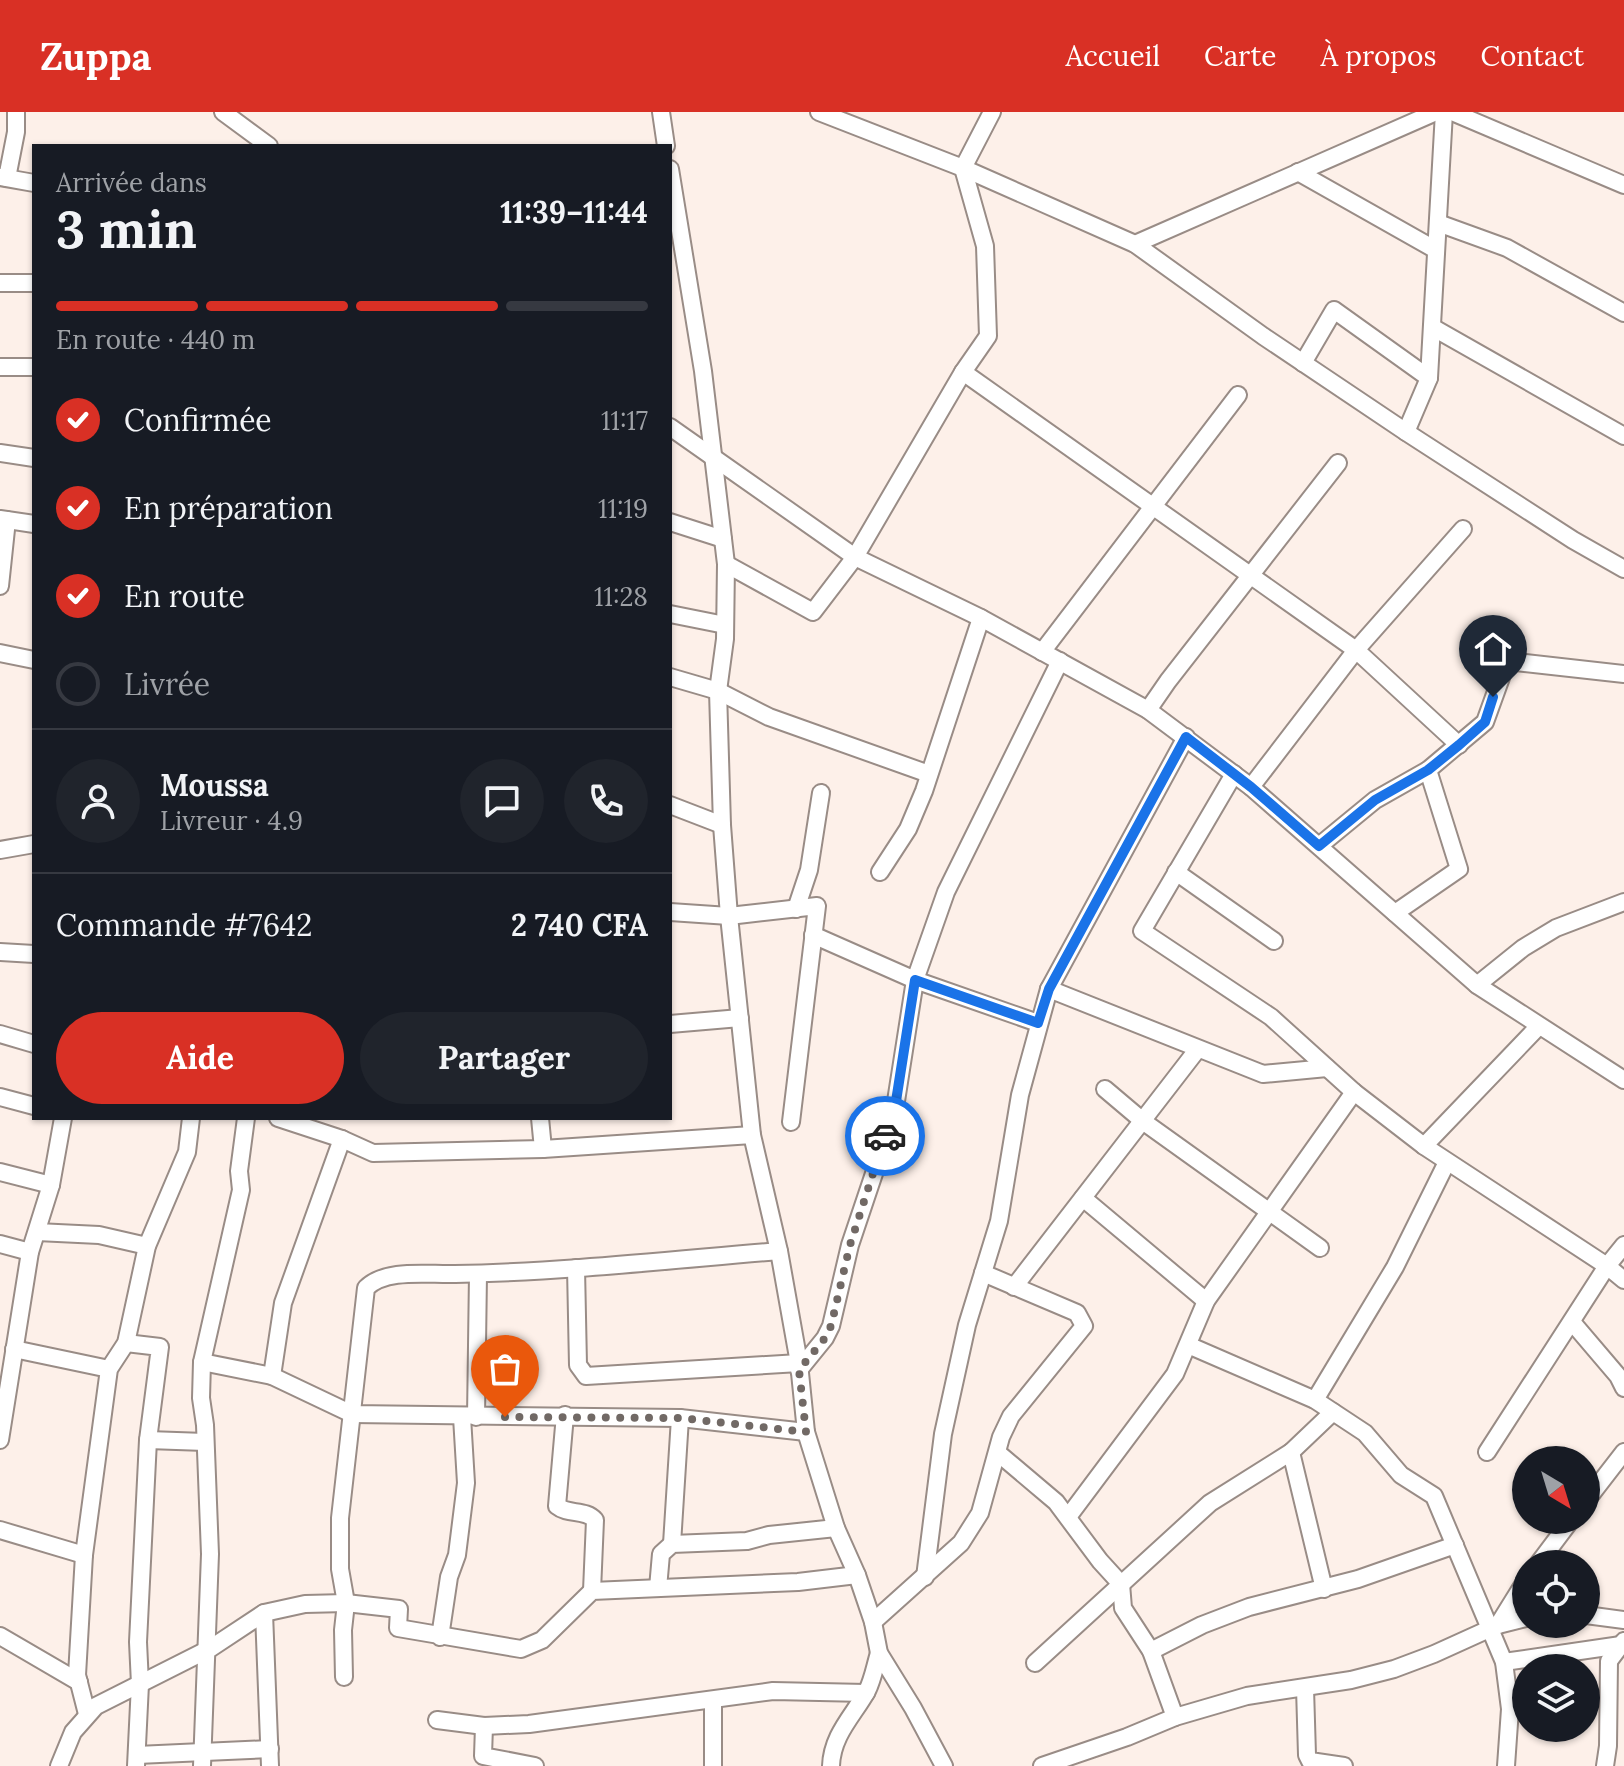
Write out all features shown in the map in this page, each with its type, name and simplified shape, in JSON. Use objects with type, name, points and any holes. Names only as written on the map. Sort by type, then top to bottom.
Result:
[{"type":"street","points":[[16,112],[16,132],[4,178],[32,183]]},
{"type":"street","points":[[223,112],[266,144]]},
{"type":"street","points":[[661,112],[666,144]]},
{"type":"street","points":[[819,112],[963,168],[1135,244],[1406,432],[1573,540],[1624,569]]},
{"type":"street","points":[[726,564],[813,612],[855,557],[963,372],[988,336],[985,246],[963,168],[992,112]]},
{"type":"street","points":[[1135,244],[1436,112]]},
{"type":"street","points":[[1406,432],[1429,378],[1444,112]]},
{"type":"street","points":[[1452,112],[1624,185]]},
{"type":"street","points":[[239,144],[242,127]]},
{"type":"street","points":[[1298,172],[1436,250]]},
{"type":"street","points":[[672,181],[703,371],[726,564],[725,625],[718,691],[722,825],[752,1135],[779,1251],[799,1367],[806,1432],[836,1528],[873,1622],[879,1653],[944,1766]]},
{"type":"street","points":[[1438,223],[1507,248],[1624,313]]},
{"type":"street","points":[[0,283],[32,283]]},
{"type":"street","points":[[1303,363],[1334,310],[1429,378]]},
{"type":"street","points":[[1432,327],[1624,436]]},
{"type":"street","points":[[0,367],[32,367]]},
{"type":"street","points":[[963,372],[1356,650],[1459,745]]},
{"type":"street","points":[[1042,652],[1238,395]]},
{"type":"street","points":[[672,428],[855,557],[981,618],[1148,710],[1251,787],[1477,985],[1623,1076]]},
{"type":"street","points":[[0,453],[32,458]]},
{"type":"street","points":[[1148,710],[1338,463]]},
{"type":"street","points":[[0,586],[4,520],[32,524]]},
{"type":"street","points":[[672,523],[723,539]]},
{"type":"street","points":[[1251,787],[1356,650],[1463,529]]},
{"type":"street","points":[[672,614],[725,625]]},
{"type":"street","points":[[880,872],[908,829],[981,618]]},
{"type":"street","points":[[0,653],[32,660]]},
{"type":"street","points":[[576,1268],[578,1365],[586,1376],[799,1367],[825,1338],[831,1326],[850,1245],[894,1114],[915,980],[946,892],[1060,661]]},
{"type":"street","points":[[1319,846],[1375,800],[1428,770],[1485,722],[1507,661],[1624,674]]},
{"type":"street","points":[[672,678],[718,691],[769,717],[929,774]]},
{"type":"street","points":[[925,1577],[943,1434],[967,1325],[999,1221],[1020,1095],[1038,1023],[1049,989],[1186,737]]},
{"type":"street","points":[[1395,913],[1459,869],[1428,770]]},
{"type":"street","points":[[1234,774],[1142,931],[1271,1017],[1354,1092],[1424,1146],[1624,1280]]},
{"type":"street","points":[[796,909],[809,870],[821,793]]},
{"type":"street","points":[[672,806],[722,825]]},
{"type":"street","points":[[0,850],[32,844]]},
{"type":"street","points":[[1176,872],[1274,941]]},
{"type":"street","points":[[1477,985],[1523,948],[1556,928],[1624,902]]},
{"type":"street","points":[[672,912],[729,916],[817,906],[791,1122]]},
{"type":"street","points":[[813,935],[915,980],[1038,1023]]},
{"type":"street","points":[[0,952],[32,954]]},
{"type":"street","points":[[1049,989],[1263,1074],[1327,1068]]},
{"type":"street","points":[[672,1024],[740,1018]]},
{"type":"street","points":[[1424,1146],[1539,1026]]},
{"type":"street","points":[[0,1034],[32,1043]]},
{"type":"street","points":[[1014,1287],[1197,1050]]},
{"type":"street","points":[[1105,1089],[1144,1122],[1320,1248]]},
{"type":"street","points":[[1068,1517],[1175,1374],[1206,1301],[1354,1092]]},
{"type":"street","points":[[0,1097],[32,1105]]},
{"type":"street","points":[[0,1440],[30,1252],[51,1185],[63,1120]]},
{"type":"street","points":[[87,1714],[77,1675],[84,1555],[109,1369],[126,1343],[147,1246],[187,1152],[191,1120]]},
{"type":"street","points":[[203,1759],[210,1554],[201,1398],[202,1362],[241,1190],[239,1171],[246,1120]]},
{"type":"street","points":[[284,1120],[373,1153],[543,1149],[752,1135]]},
{"type":"street","points":[[540,1120],[543,1149]]},
{"type":"street","points":[[272,1376],[283,1303],[342,1139]]},
{"type":"street","points":[[1315,1400],[1395,1267],[1447,1162]]},
{"type":"street","points":[[0,1172],[51,1185]]},
{"type":"street","points":[[1083,1198],[1206,1301]]},
{"type":"street","points":[[37,1232],[99,1235],[147,1246]]},
{"type":"street","points":[[0,1244],[30,1252]]},
{"type":"street","points":[[1487,1452],[1607,1266],[1624,1245]]},
{"type":"street","points":[[344,1677],[346,1603],[340,1569],[340,1518],[366,1288],[386,1277],[576,1268],[779,1251]]},
{"type":"street","points":[[873,1622],[961,1543],[980,1513],[1001,1437],[1011,1416],[1084,1326],[1077,1313],[983,1273]]},
{"type":"street","points":[[440,1637],[449,1577],[457,1555],[466,1483],[478,1274]]},
{"type":"street","points":[[1572,1322],[1618,1376],[1624,1388]]},
{"type":"street","points":[[126,1343],[160,1347],[148,1440],[138,1642],[137,1760],[203,1759],[270,1749]]},
{"type":"street","points":[[1188,1345],[1315,1400],[1365,1433],[1401,1475],[1434,1496],[1494,1628],[1504,1662],[1510,1709],[1506,1766]]},
{"type":"street","points":[[14,1349],[109,1369]]},
{"type":"street","points":[[202,1362],[272,1376],[352,1414],[680,1418],[806,1432]]},
{"type":"street","points":[[1035,1663],[1210,1503],[1291,1452],[1333,1412]]},
{"type":"street","points":[[565,1415],[557,1506],[561,1510],[589,1514],[595,1520],[592,1591]]},
{"type":"street","points":[[672,1544],[680,1418]]},
{"type":"street","points":[[148,1440],[205,1442]]},
{"type":"street","points":[[1291,1452],[1324,1589]]},
{"type":"street","points":[[1600,1483],[1624,1452]]},
{"type":"street","points":[[998,1453],[1056,1502],[1121,1584],[1123,1608],[1151,1651],[1175,1717]]},
{"type":"street","points":[[658,1588],[661,1554],[672,1544],[747,1541],[769,1535],[836,1528]]},
{"type":"street","points":[[0,1530],[84,1555]]},
{"type":"street","points":[[1151,1651],[1202,1625],[1249,1607],[1324,1589],[1455,1545]]},
{"type":"street","points":[[59,1766],[73,1732],[96,1706],[207,1650],[264,1613],[305,1604],[346,1603],[399,1609],[398,1628],[521,1649],[532,1647],[542,1640],[592,1591],[798,1582],[857,1575]]},
{"type":"street","points":[[1494,1628],[1512,1601]]},
{"type":"street","points":[[264,1613],[270,1766]]},
{"type":"street","points":[[1600,1617],[1624,1620]]},
{"type":"street","points":[[1042,1766],[1175,1717],[1247,1696],[1305,1688],[1394,1669],[1512,1622]]},
{"type":"street","points":[[0,1636],[79,1682]]},
{"type":"street","points":[[1504,1662],[1622,1643]]},
{"type":"street","points":[[1605,1766],[1609,1661],[1622,1643]]},
{"type":"street","points":[[831,1766],[832,1751],[843,1726],[866,1693],[879,1653]]},
{"type":"street","points":[[1305,1688],[1307,1755],[1310,1761],[1344,1766]]},
{"type":"street","points":[[437,1720],[484,1726],[529,1724],[781,1691],[866,1693]]},
{"type":"street","points":[[713,1701],[713,1766]]},
{"type":"street","points":[[484,1726],[483,1756],[532,1765]]},
{"type":"way so far","points":[[505,1417],[680,1418],[806,1432],[799,1370],[831,1326],[850,1245],[885,1136]]},
{"type":"route","points":[[885,1136],[894,1114],[915,980],[1038,1023],[1049,989],[1186,737],[1251,787],[1319,846],[1375,800],[1428,770],[1459,745],[1485,722],[1493,697]]}]
